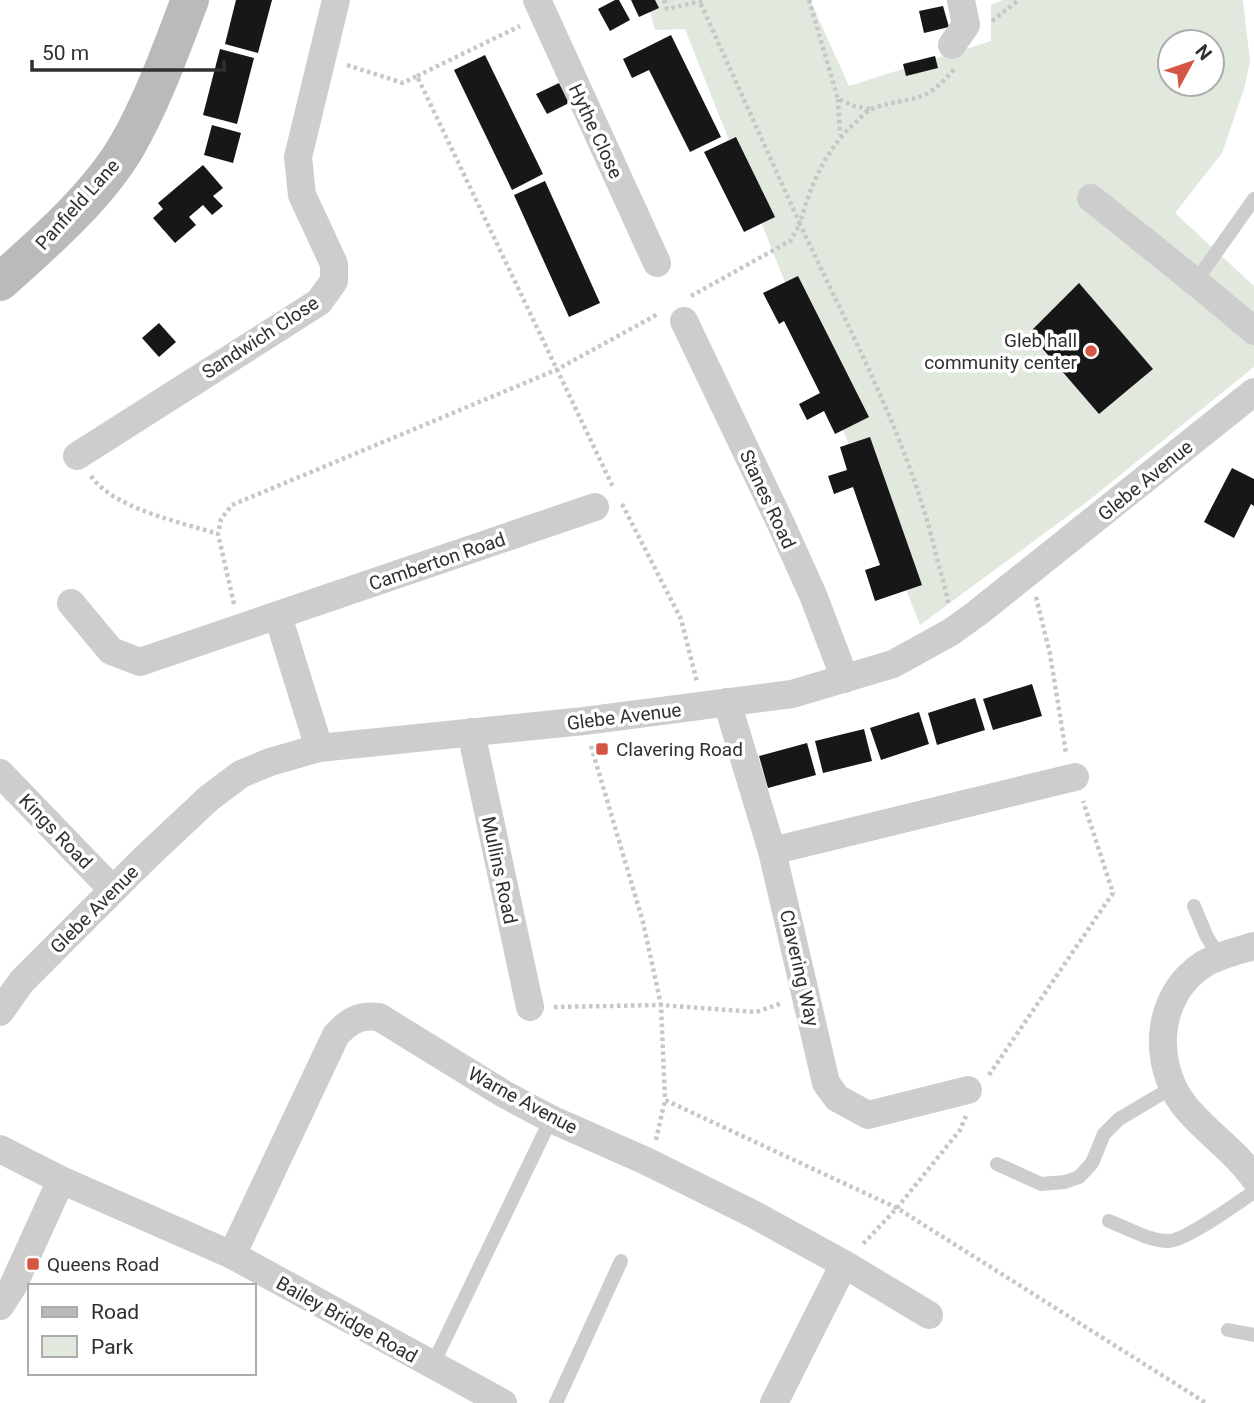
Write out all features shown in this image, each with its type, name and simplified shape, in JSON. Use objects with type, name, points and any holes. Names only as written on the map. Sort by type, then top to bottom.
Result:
[{"type":"street","name":"Panfield Lane","points":[[0,282],[53,233],[93,190],[127,146],[155,91],[190,0]]},
{"type":"street","name":"Sandwich Close","points":[[77,456],[319,302],[334,281],[334,264],[302,195],[298,158],[336,0]]},
{"type":"street","name":"Hythe Close","points":[[540,8],[657,262]]},
{"type":"street","points":[[1091,198],[1254,331]]},
{"type":"street","name":"Stanes Road","points":[[680,313],[781,524],[813,595],[845,679]]},
{"type":"street","name":"Glebe Avenue","points":[[0,1012],[22,981],[112,890],[209,798],[241,774],[270,762],[319,748],[584,721],[792,694],[893,664],[951,632],[1254,392]]},
{"type":"street","name":"Camberton Road","points":[[71,603],[111,651],[139,662],[610,499]]},
{"type":"street","points":[[278,616],[319,748]]},
{"type":"street","name":"Clavering Way","points":[[715,705],[772,851],[826,1083],[837,1098],[868,1115],[974,1093]]},
{"type":"street","name":"Mullins Road","points":[[471,732],[530,1007]]},
{"type":"street","name":"Kings Road","points":[[0,773],[112,890]]},
{"type":"street","points":[[772,851],[1074,777]]},
{"type":"street","points":[[1254,946],[1219,957],[1190,975],[1176,991],[1167,1008],[1162,1047],[1165,1066],[1173,1087],[1198,1121],[1228,1148],[1254,1178]]},
{"type":"street","name":"Warne Avenue","points":[[232,1255],[336,1035],[350,1021],[364,1015],[379,1017],[504,1094],[551,1119],[646,1161],[753,1214],[929,1315]]},
{"type":"street","name":"Bailey Bridge Road","points":[[0,1149],[61,1180],[232,1255],[503,1403]]},
{"type":"street","points":[[0,1306],[13,1286],[61,1180]]},
{"type":"street","points":[[774,1403],[844,1264]]},
{"type":"lane","points":[[1196,281],[1254,199]]},
{"type":"lane","points":[[1194,906],[1219,957]]},
{"type":"lane","points":[[997,1164],[1041,1184],[1065,1182],[1079,1177],[1092,1163],[1104,1134],[1119,1119],[1173,1087]]},
{"type":"lane","points":[[432,1366],[551,1119]]},
{"type":"lane","points":[[1109,1221],[1154,1239],[1171,1242],[1186,1236],[1254,1192]]},
{"type":"lane","points":[[555,1403],[621,1261]]},
{"type":"lane","points":[[1228,1330],[1254,1335]]},
{"type":"path","points":[[664,0],[667,9],[703,1],[800,224],[874,379],[904,451],[923,502],[947,599],[951,632]]},
{"type":"path","points":[[809,0],[838,99],[841,135]]},
{"type":"path","points":[[838,99],[853,106],[870,109],[923,97],[944,82],[956,67],[965,25],[1019,0]]},
{"type":"path","points":[[322,57],[403,83],[540,8]]},
{"type":"path","points":[[417,76],[556,370],[610,499],[681,619],[715,705]]},
{"type":"path","points":[[239,628],[218,534],[222,519],[232,505],[556,370],[680,313],[790,241],[800,224],[819,172],[841,135],[870,109]]},
{"type":"path","points":[[77,456],[95,482],[113,496],[155,514],[218,534]]},
{"type":"path","points":[[844,1264],[897,1208],[960,1130],[974,1093],[1113,893],[1063,746],[1050,653],[1030,572]]},
{"type":"path","points":[[584,721],[643,922],[661,1005],[665,1100],[659,1135],[646,1161]]},
{"type":"path","points":[[530,1007],[661,1005],[756,1012],[806,995]]},
{"type":"path","points":[[665,1100],[897,1208],[1206,1403]]},
{"type":"green space","points":[[647,0],[810,0],[849,86],[991,41],[991,5],[1003,0],[1243,0],[1250,61],[1244,89],[1222,153],[1175,213],[1254,286],[1254,367],[1088,501],[920,625],[685,29],[655,30]]},
{"type":"building","points":[[236,0],[272,0],[258,53],[225,44]]},
{"type":"building","points":[[619,0],[630,20],[610,31],[598,9]]},
{"type":"building","points":[[631,0],[655,0],[659,8],[639,17]]},
{"type":"building","points":[[943,6],[949,27],[924,33],[919,11]]},
{"type":"building","points":[[671,35],[721,137],[690,152],[649,70],[632,78],[623,59]]},
{"type":"building","points":[[220,49],[254,58],[237,124],[203,115]]},
{"type":"building","points":[[485,55],[543,174],[512,190],[454,70]]},
{"type":"building","points":[[935,56],[938,68],[906,76],[903,64]]},
{"type":"building","points":[[559,83],[569,103],[547,114],[536,94]]},
{"type":"building","points":[[212,125],[241,133],[233,163],[204,155]]},
{"type":"building","points":[[736,137],[775,217],[744,232],[704,152]]},
{"type":"building","points":[[203,165],[223,188],[213,196],[223,206],[212,215],[203,205],[189,217],[196,225],[175,243],[153,218],[163,209],[158,203]]},
{"type":"building","points":[[545,181],[600,303],[569,317],[514,195]]},
{"type":"building","points":[[798,276],[869,417],[835,434],[824,411],[807,420],[799,404],[820,393],[784,321],[779,324],[763,293]]},
{"type":"building","name":"Gleb hall community center","points":[[1079,283],[1153,369],[1099,414],[1029,333]]},
{"type":"building","points":[[159,323],[176,342],[159,357],[142,338]]},
{"type":"building","points":[[870,437],[922,585],[875,601],[865,570],[880,565],[853,487],[834,494],[828,476],[847,470],[840,447]]},
{"type":"building","points":[[1232,468],[1254,479],[1254,506],[1251,504],[1234,538],[1204,522]]},
{"type":"building","points":[[1032,684],[1042,716],[993,730],[983,699]]},
{"type":"building","points":[[975,698],[985,730],[937,745],[928,713]]},
{"type":"building","points":[[919,712],[929,744],[881,760],[870,728]]},
{"type":"building","points":[[864,729],[872,761],[823,773],[815,741]]},
{"type":"building","points":[[807,743],[816,775],[768,788],[759,756]]},
{"type":"place","name":"Gleb hall community center","points":[[1091,351]]},
{"type":"place","name":"Clavering Road","points":[[602,749]]},
{"type":"place","name":"Queens Road","points":[[33,1264]]}]
